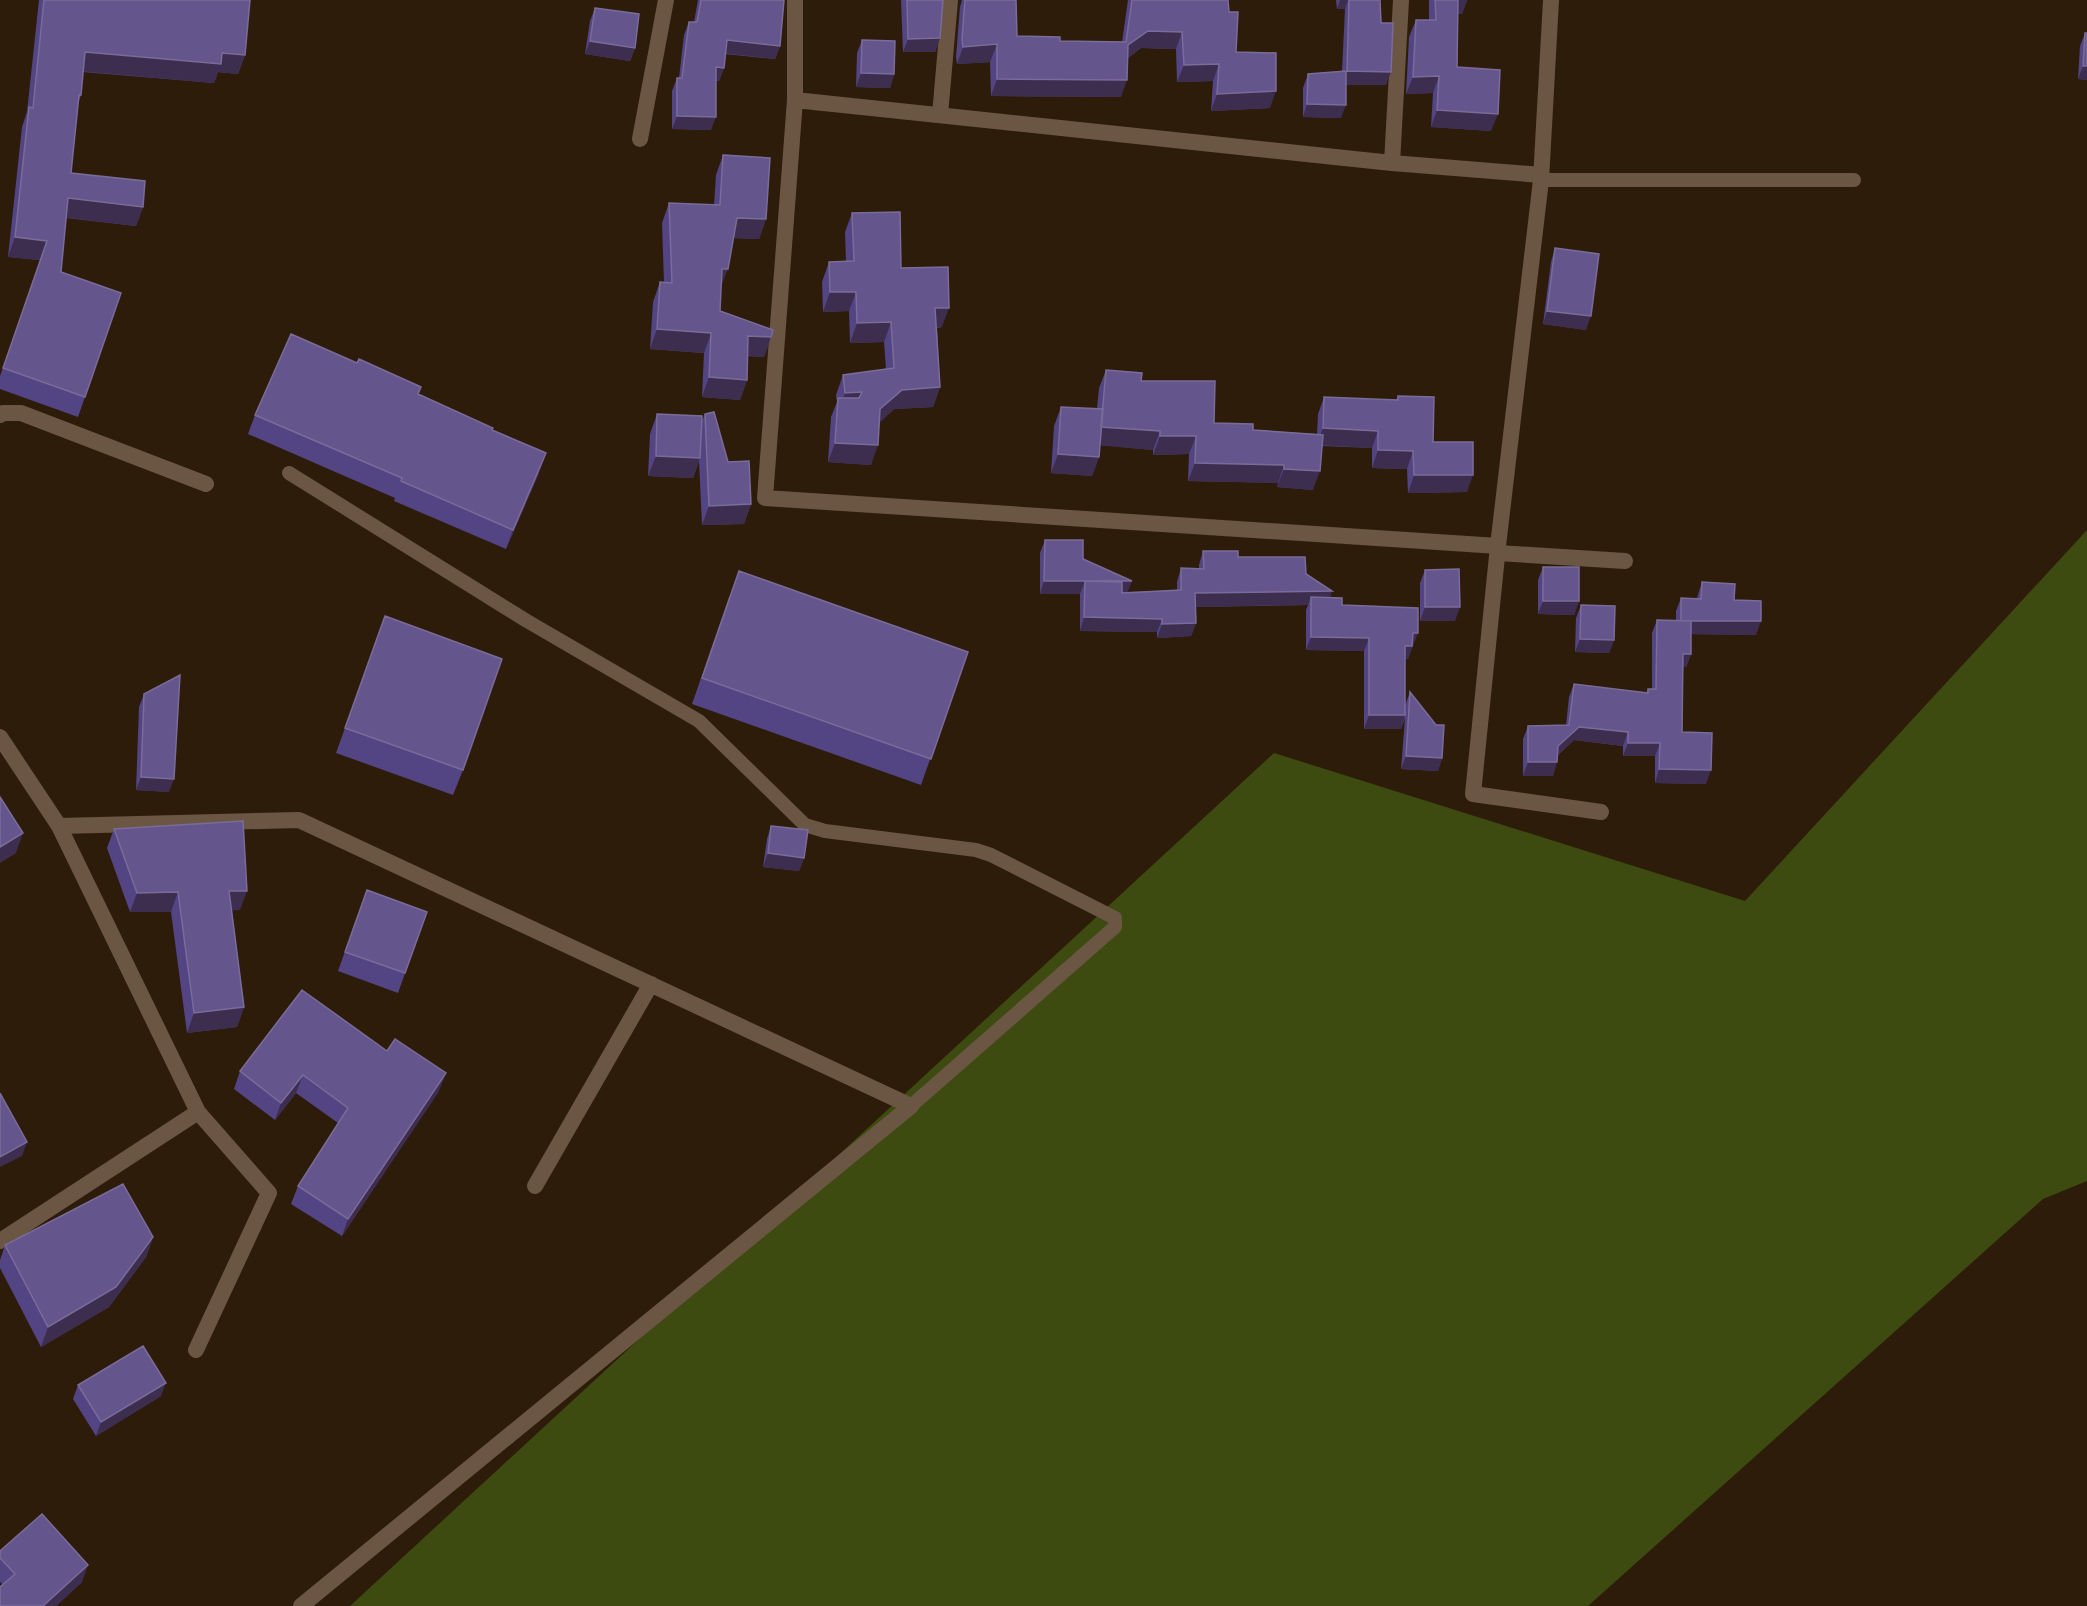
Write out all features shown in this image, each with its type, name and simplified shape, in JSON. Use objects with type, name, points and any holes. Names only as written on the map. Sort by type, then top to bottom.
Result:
[{"type":"street","points":[[640,139],[666,0]]},
{"type":"street","points":[[795,0],[795,99],[765,498],[1498,549],[1625,561]]},
{"type":"street","points":[[940,115],[950,0]]},
{"type":"street","points":[[1392,163],[1401,0]]},
{"type":"street","points":[[1551,0],[1541,178],[1498,549],[1473,794],[1601,812]]},
{"type":"street","points":[[795,99],[1541,178]]},
{"type":"street","points":[[0,416],[3,413],[21,413],[206,484]]},
{"type":"street","points":[[0,737],[59,826],[198,1112],[268,1193],[196,1350]]},
{"type":"street","points":[[59,826],[299,820],[911,1106],[301,1606]]},
{"type":"street","points":[[535,1186],[651,984]]},
{"type":"street","points":[[0,1241],[198,1112]]},
{"type":"lane","points":[[1541,178],[1854,180]]},
{"type":"lane","points":[[289,473],[527,621],[699,721],[805,825],[825,831],[976,850],[991,855],[1115,918],[1115,927],[911,1106]]},
{"type":"green space","points":[[2087,530],[2087,1181],[2043,1199],[1588,1606],[350,1606],[1274,753],[1745,901]]},
{"type":"building","points":[[44,0],[250,0],[245,55],[222,53],[221,64],[85,52],[71,173],[145,181],[143,207],[68,198],[61,272],[121,293],[85,397],[3,368],[47,241],[15,237],[29,107],[33,108]]},
{"type":"building","points":[[701,0],[784,0],[780,46],[727,40],[724,68],[716,67],[716,117],[677,116],[677,78],[682,78],[689,22],[697,22]]},
{"type":"building","points":[[907,0],[943,0],[940,38],[908,39]]},
{"type":"building","points":[[965,0],[1016,0],[1017,36],[1060,37],[1060,41],[1126,42],[1132,0],[1228,0],[1229,12],[1238,12],[1236,52],[1276,53],[1276,91],[1217,94],[1219,64],[1184,65],[1182,32],[1148,31],[1128,45],[1127,80],[997,79],[997,44],[963,47]]},
{"type":"building","points":[[1349,0],[1380,0],[1381,23],[1393,23],[1391,72],[1347,71]]},
{"type":"building","points":[[1435,0],[1458,0],[1457,67],[1500,70],[1498,114],[1437,110],[1439,76],[1413,77],[1416,20],[1436,20]]},
{"type":"building","points":[[595,8],[639,14],[635,48],[590,41]]},
{"type":"building","points":[[2085,33],[2087,33],[2087,66],[2083,66]]},
{"type":"building","points":[[862,40],[895,41],[894,74],[861,73]]},
{"type":"building","points":[[1346,71],[1346,105],[1307,104],[1308,74]]},
{"type":"building","points":[[723,155],[770,158],[766,219],[737,218],[728,269],[722,269],[720,311],[773,330],[771,337],[748,336],[747,380],[709,377],[711,333],[657,329],[660,282],[672,283],[669,203],[720,205]]},
{"type":"building","points":[[900,212],[901,268],[948,267],[949,308],[935,308],[940,387],[902,390],[880,409],[878,445],[835,443],[838,398],[859,398],[862,392],[845,393],[843,375],[894,368],[891,322],[857,323],[856,292],[830,292],[829,262],[854,261],[852,213]]},
{"type":"building","points":[[1555,248],[1599,254],[1591,316],[1547,311]]},
{"type":"building","points":[[291,334],[357,363],[359,359],[421,387],[418,394],[546,453],[513,530],[401,481],[402,478],[255,415]]},
{"type":"building","points":[[1106,370],[1142,373],[1141,381],[1215,381],[1214,423],[1253,424],[1253,430],[1323,435],[1320,471],[1284,469],[1284,465],[1195,463],[1196,436],[1160,436],[1160,431],[1101,427]]},
{"type":"building","points":[[1398,396],[1434,397],[1433,442],[1473,442],[1473,475],[1414,475],[1413,451],[1378,450],[1378,431],[1323,428],[1324,397],[1398,400]]},
{"type":"building","points":[[1061,407],[1103,409],[1099,457],[1058,454]]},
{"type":"building","points":[[714,412],[728,462],[749,461],[751,504],[709,506],[705,414]]},
{"type":"building","points":[[657,414],[702,416],[700,458],[656,456]]},
{"type":"building","points":[[1045,540],[1083,540],[1083,559],[1132,581],[1044,581]]},
{"type":"building","points":[[1203,551],[1238,551],[1238,557],[1305,557],[1306,574],[1332,591],[1195,593],[1196,623],[1162,624],[1162,619],[1084,617],[1085,581],[1122,582],[1122,593],[1181,590],[1181,568],[1204,569]]},
{"type":"building","points":[[1543,567],[1579,567],[1579,601],[1543,601]]},
{"type":"building","points":[[1459,569],[1460,607],[1425,607],[1425,570]]},
{"type":"building","points":[[739,571],[968,652],[931,759],[702,678]]},
{"type":"building","points":[[1702,582],[1735,584],[1734,600],[1761,601],[1761,621],[1681,621],[1681,598],[1701,599]]},
{"type":"building","points":[[1311,597],[1342,598],[1342,605],[1418,608],[1418,633],[1413,633],[1412,646],[1405,646],[1405,715],[1369,715],[1369,638],[1311,637]]},
{"type":"building","points":[[1581,605],[1615,606],[1614,640],[1580,639]]},
{"type":"building","points":[[385,616],[502,659],[463,770],[345,728]]},
{"type":"building","points":[[1657,620],[1691,621],[1691,654],[1683,654],[1682,732],[1712,733],[1711,770],[1659,769],[1660,743],[1628,743],[1628,732],[1579,727],[1558,746],[1557,762],[1528,762],[1528,726],[1569,725],[1574,684],[1648,693],[1648,689],[1656,689]]},
{"type":"building","points":[[180,675],[174,779],[141,777],[144,694]]},
{"type":"building","points":[[1410,692],[1436,725],[1444,725],[1442,758],[1406,756]]},
{"type":"building","points":[[0,797],[23,833],[0,847]]},
{"type":"building","points":[[243,821],[247,891],[229,891],[244,1007],[194,1013],[178,892],[137,893],[114,829]]},
{"type":"building","points":[[771,826],[808,830],[804,858],[768,853]]},
{"type":"building","points":[[367,890],[427,912],[405,973],[345,952]]},
{"type":"building","points":[[302,990],[387,1051],[395,1039],[446,1073],[348,1219],[298,1186],[348,1108],[303,1075],[281,1103],[240,1071]]},
{"type":"building","points":[[0,1093],[27,1142],[0,1157]]},
{"type":"building","points":[[123,1184],[153,1237],[116,1287],[48,1327],[5,1245]]},
{"type":"building","points":[[143,1346],[166,1383],[101,1422],[78,1385]]},
{"type":"building","points":[[42,1514],[88,1565],[43,1606],[0,1606],[0,1587],[15,1574],[0,1558],[0,1551]]}]
